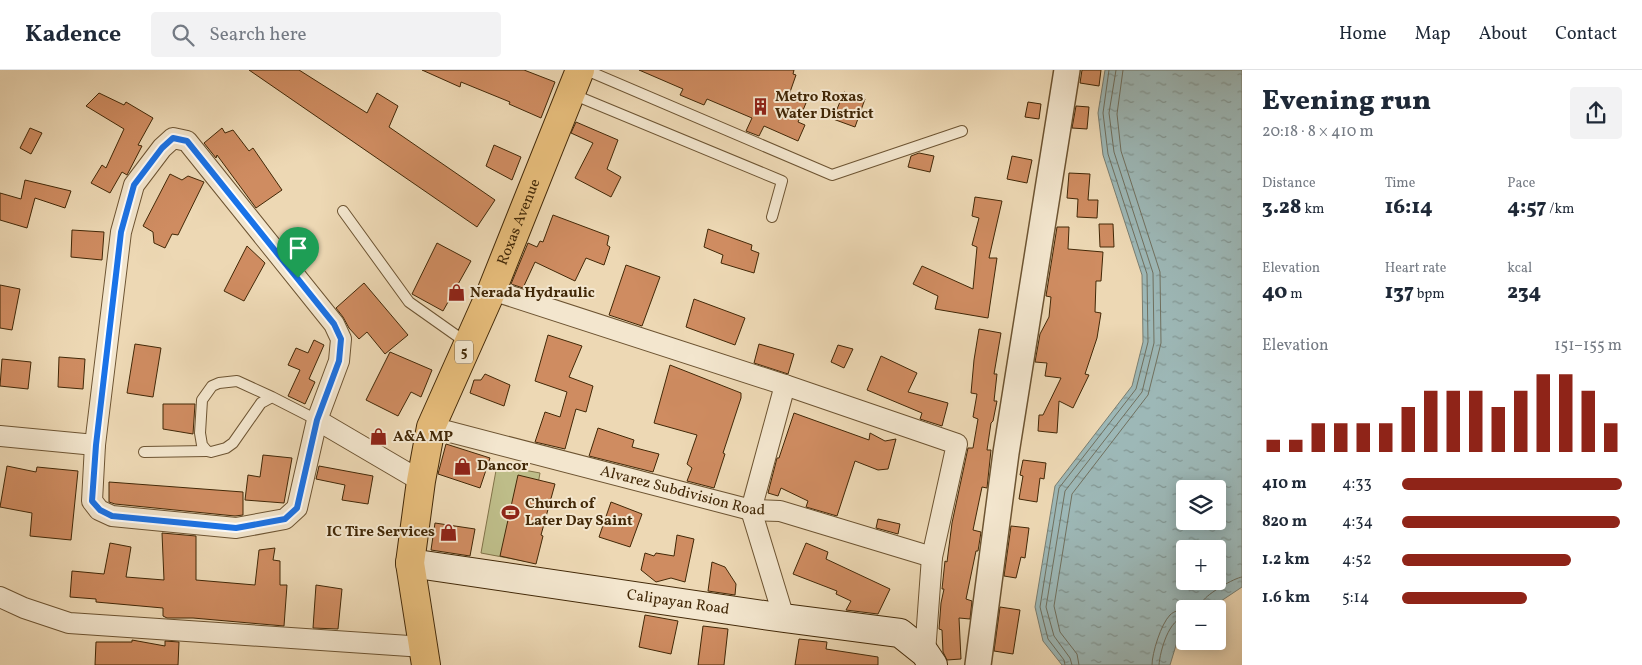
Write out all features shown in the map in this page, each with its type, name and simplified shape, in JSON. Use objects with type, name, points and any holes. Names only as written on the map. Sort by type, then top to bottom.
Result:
[{"type":"highway","name":"Roxas Avenue","points":[[425,656],[410,563],[420,481],[431,427],[492,290],[576,82]]},
{"type":"main road","name":"Calipayan Road","points":[[410,563],[784,618],[900,632],[929,659]]},
{"type":"street","points":[[978,665],[1006,453],[1067,70]]},
{"type":"street","points":[[173,138],[187,141],[334,324],[341,339],[339,361],[317,420],[297,508],[285,519],[236,528],[112,516],[100,510],[92,501],[96,445],[121,232],[134,185],[162,148],[173,138]]},
{"type":"street","points":[[492,290],[785,385],[957,444],[932,557],[929,659]]},
{"type":"street","points":[[784,618],[751,510],[785,385]]},
{"type":"street","points":[[317,420],[420,481]]},
{"type":"street","name":"Alvarez Subdivision Road","points":[[431,427],[751,510],[780,511],[932,557]]},
{"type":"street","points":[[0,436],[96,445]]},
{"type":"street","points":[[0,597],[24,608],[70,623],[425,656]]},
{"type":"lane","points":[[586,70],[832,175],[962,131]]},
{"type":"lane","points":[[576,82],[782,181],[772,217]]},
{"type":"lane","points":[[343,211],[409,302],[468,344]]},
{"type":"lane","points":[[207,451],[202,445],[200,433],[202,400],[212,386],[219,382],[237,381],[317,420]]},
{"type":"lane","points":[[144,452],[220,450],[233,444],[261,403],[272,397]]},
{"type":"shaded area","name":"Church of Later Day Saint","points":[[497,465],[540,473],[524,561],[481,553]]},
{"type":"water","points":[[1105,70],[1242,70],[1242,587],[1222,600],[1176,600],[1176,645],[1170,665],[1062,665],[1043,641],[1035,607],[1055,486],[1132,386],[1143,342],[1142,275],[1103,155],[1098,113]]},
{"type":"building","points":[[249,70],[299,70],[367,113],[377,93],[398,106],[389,127],[495,200],[477,227]]},
{"type":"building","points":[[422,70],[524,70],[555,82],[541,118],[509,104],[510,102],[461,82],[460,87]]},
{"type":"building","name":"Metro Roxas Water District","points":[[639,70],[794,70],[793,74],[796,75],[789,95],[806,103],[798,122],[805,125],[798,141],[764,126],[759,136],[746,131],[752,118],[707,99],[704,105],[680,95],[683,89]]},
{"type":"building","points":[[1082,70],[1101,70],[1099,86],[1080,83]]},
{"type":"building","points":[[844,92],[865,99],[855,127],[833,119]]},
{"type":"building","points":[[99,93],[124,105],[126,102],[153,118],[138,145],[142,146],[127,175],[122,172],[110,193],[91,183],[102,165],[106,168],[124,129],[86,106]]},
{"type":"building","points":[[1028,102],[1041,104],[1039,119],[1025,117]]},
{"type":"building","points":[[1076,106],[1089,107],[1087,129],[1072,128]]},
{"type":"building","points":[[576,122],[618,140],[607,169],[621,177],[611,197],[575,178],[593,143],[571,133]]},
{"type":"building","points":[[30,128],[42,133],[31,154],[20,148]]},
{"type":"building","points":[[222,128],[225,133],[233,130],[249,151],[253,148],[282,190],[256,208],[217,155],[216,158],[204,143]]},
{"type":"building","points":[[494,145],[521,157],[512,180],[486,166]]},
{"type":"building","points":[[919,153],[934,156],[930,172],[908,167],[911,156]]},
{"type":"building","points":[[1012,156],[1032,160],[1027,183],[1007,179]]},
{"type":"building","points":[[1069,173],[1090,174],[1088,200],[1098,200],[1097,218],[1077,217],[1078,199],[1067,198]]},
{"type":"building","points":[[170,174],[182,180],[188,176],[204,182],[178,235],[172,234],[165,248],[154,243],[153,232],[143,226]]},
{"type":"building","points":[[25,180],[71,191],[65,208],[35,198],[27,228],[0,220],[0,193],[21,199]]},
{"type":"building","points":[[975,197],[1002,201],[989,258],[997,258],[988,318],[935,309],[938,296],[913,284],[922,266],[973,289],[977,247],[972,245],[979,218],[972,216]]},
{"type":"building","points":[[553,215],[609,236],[607,245],[610,247],[604,265],[586,258],[575,281],[535,262],[523,288],[511,284],[528,243],[537,247],[540,241],[543,242]]},
{"type":"building","points":[[1099,224],[1113,224],[1114,247],[1100,247]]},
{"type":"building","points":[[1057,227],[1069,227],[1068,249],[1103,252],[1101,281],[1096,281],[1095,312],[1101,313],[1097,338],[1085,374],[1089,375],[1073,408],[1059,401],[1057,433],[1038,431],[1039,415],[1043,415],[1061,378],[1045,376],[1047,363],[1035,362],[1040,334],[1049,317],[1051,297],[1046,296]]},
{"type":"building","points":[[708,229],[752,245],[751,250],[759,253],[754,273],[721,263],[723,255],[704,247]]},
{"type":"building","points":[[72,230],[104,232],[102,260],[71,257]]},
{"type":"building","points":[[437,243],[471,261],[443,311],[412,294]]},
{"type":"building","points":[[247,246],[265,263],[244,301],[224,291]]},
{"type":"building","points":[[626,265],[660,277],[642,326],[609,315]]},
{"type":"building","points":[[364,283],[408,335],[385,354],[367,332],[359,339],[336,308]]},
{"type":"building","points":[[0,285],[20,289],[12,330],[0,328]]},
{"type":"building","points":[[694,299],[745,318],[735,345],[686,327]]},
{"type":"building","points":[[979,329],[1001,333],[994,374],[997,374],[994,401],[997,401],[987,450],[991,450],[987,488],[982,487],[973,530],[981,532],[966,599],[972,601],[970,619],[959,618],[961,659],[947,660],[943,652],[942,630],[939,629],[944,589],[942,589],[952,523],[968,448],[973,448],[978,419],[973,417],[977,394],[971,393]]},
{"type":"building","points":[[548,335],[582,346],[569,377],[593,386],[586,412],[576,409],[565,449],[535,442],[545,412],[560,417],[567,392],[535,381]]},
{"type":"building","points":[[314,340],[324,345],[309,379],[315,382],[305,404],[288,396],[300,370],[288,365],[296,348],[308,353]]},
{"type":"building","points":[[135,344],[161,348],[153,397],[127,393]]},
{"type":"building","points":[[759,344],[794,354],[788,374],[754,363]]},
{"type":"building","points":[[838,345],[853,349],[844,368],[831,362]]},
{"type":"building","points":[[390,352],[432,370],[421,397],[411,392],[398,416],[366,400]]},
{"type":"building","points":[[881,356],[917,373],[908,392],[948,403],[942,426],[920,419],[922,413],[867,390]]},
{"type":"building","points":[[59,357],[85,359],[83,389],[58,387]]},
{"type":"building","points":[[2,359],[31,362],[28,389],[0,386]]},
{"type":"building","points":[[670,365],[741,393],[714,488],[687,481],[692,468],[687,464],[697,435],[654,423]]},
{"type":"building","points":[[485,374],[510,385],[504,406],[470,393],[474,380],[481,380]]},
{"type":"building","points":[[163,404],[195,404],[193,434],[163,429]]},
{"type":"building","points":[[794,413],[869,440],[870,433],[885,441],[896,439],[888,469],[878,470],[855,461],[837,516],[806,507],[808,501],[781,488],[778,496],[768,493],[777,458],[779,458]]},
{"type":"building","points":[[598,428],[634,440],[632,447],[659,454],[653,472],[589,456]]},
{"type":"building","name":"Dancor","points":[[446,444],[490,458],[480,488],[438,474]]},
{"type":"building","points":[[263,455],[292,458],[284,503],[245,500],[248,475],[260,477]]},
{"type":"building","points":[[1023,460],[1046,463],[1044,479],[1040,478],[1037,502],[1019,499],[1023,476],[1020,475]]},
{"type":"building","points":[[7,466],[36,472],[37,467],[78,471],[71,540],[30,536],[32,513],[0,507]]},
{"type":"building","points":[[319,466],[373,476],[368,504],[342,500],[345,485],[316,479]]},
{"type":"building","points":[[518,475],[555,484],[541,535],[543,536],[536,564],[500,556]]},
{"type":"building","points":[[109,482],[243,492],[243,515],[235,516],[115,504],[109,502]]},
{"type":"building","points":[[611,502],[642,514],[630,547],[599,537]]},
{"type":"building","points":[[878,519],[900,524],[898,534],[876,528]]},
{"type":"building","points":[[435,523],[475,529],[470,556],[431,550]]},
{"type":"building","points":[[1011,526],[1029,528],[1025,558],[1021,557],[1016,578],[1004,576]]},
{"type":"building","points":[[162,533],[196,536],[196,580],[255,585],[259,550],[275,548],[273,560],[280,561],[280,585],[287,585],[284,626],[193,618],[167,618],[163,616],[163,608],[96,602],[96,599],[70,597],[72,571],[104,574],[110,543],[131,547],[126,577],[164,580]]},
{"type":"building","points":[[677,535],[694,539],[685,582],[671,578],[656,582],[641,570],[645,553],[654,556],[656,553],[674,556]]},
{"type":"building","points":[[806,543],[828,552],[826,559],[890,589],[878,614],[846,610],[851,601],[836,594],[837,591],[793,574]]},
{"type":"building","points":[[712,562],[725,567],[736,584],[735,595],[708,591]]},
{"type":"building","points":[[316,585],[342,589],[338,629],[313,628]]},
{"type":"building","points":[[1000,607],[1020,610],[1013,654],[994,651]]},
{"type":"building","points":[[645,615],[678,621],[671,654],[639,647]]},
{"type":"building","points":[[703,626],[728,629],[724,665],[698,665]]},
{"type":"building","points":[[799,639],[827,642],[826,649],[878,657],[878,665],[795,665]]},
{"type":"building","points":[[132,640],[165,646],[165,641],[179,642],[178,665],[95,665],[96,642],[132,642]]},
{"type":"place","name":"Metro Roxas Water District","points":[[761,106]]},
{"type":"place","name":"Nerada Hydraulic","points":[[456,293]]},
{"type":"place","name":"A&A MP","points":[[379,437]]},
{"type":"place","name":"Dancor","points":[[463,466]]},
{"type":"place","name":"Church of Later Day Saint","points":[[511,513]]},
{"type":"place","name":"IC Tire Services","points":[[449,532]]},
{"type":"route","points":[[173,138],[187,141],[298,278],[334,324],[341,339],[339,361],[317,420],[297,508],[285,519],[236,528],[112,516],[100,510],[92,501],[96,445],[121,232],[134,185],[162,148],[173,138]]}]
